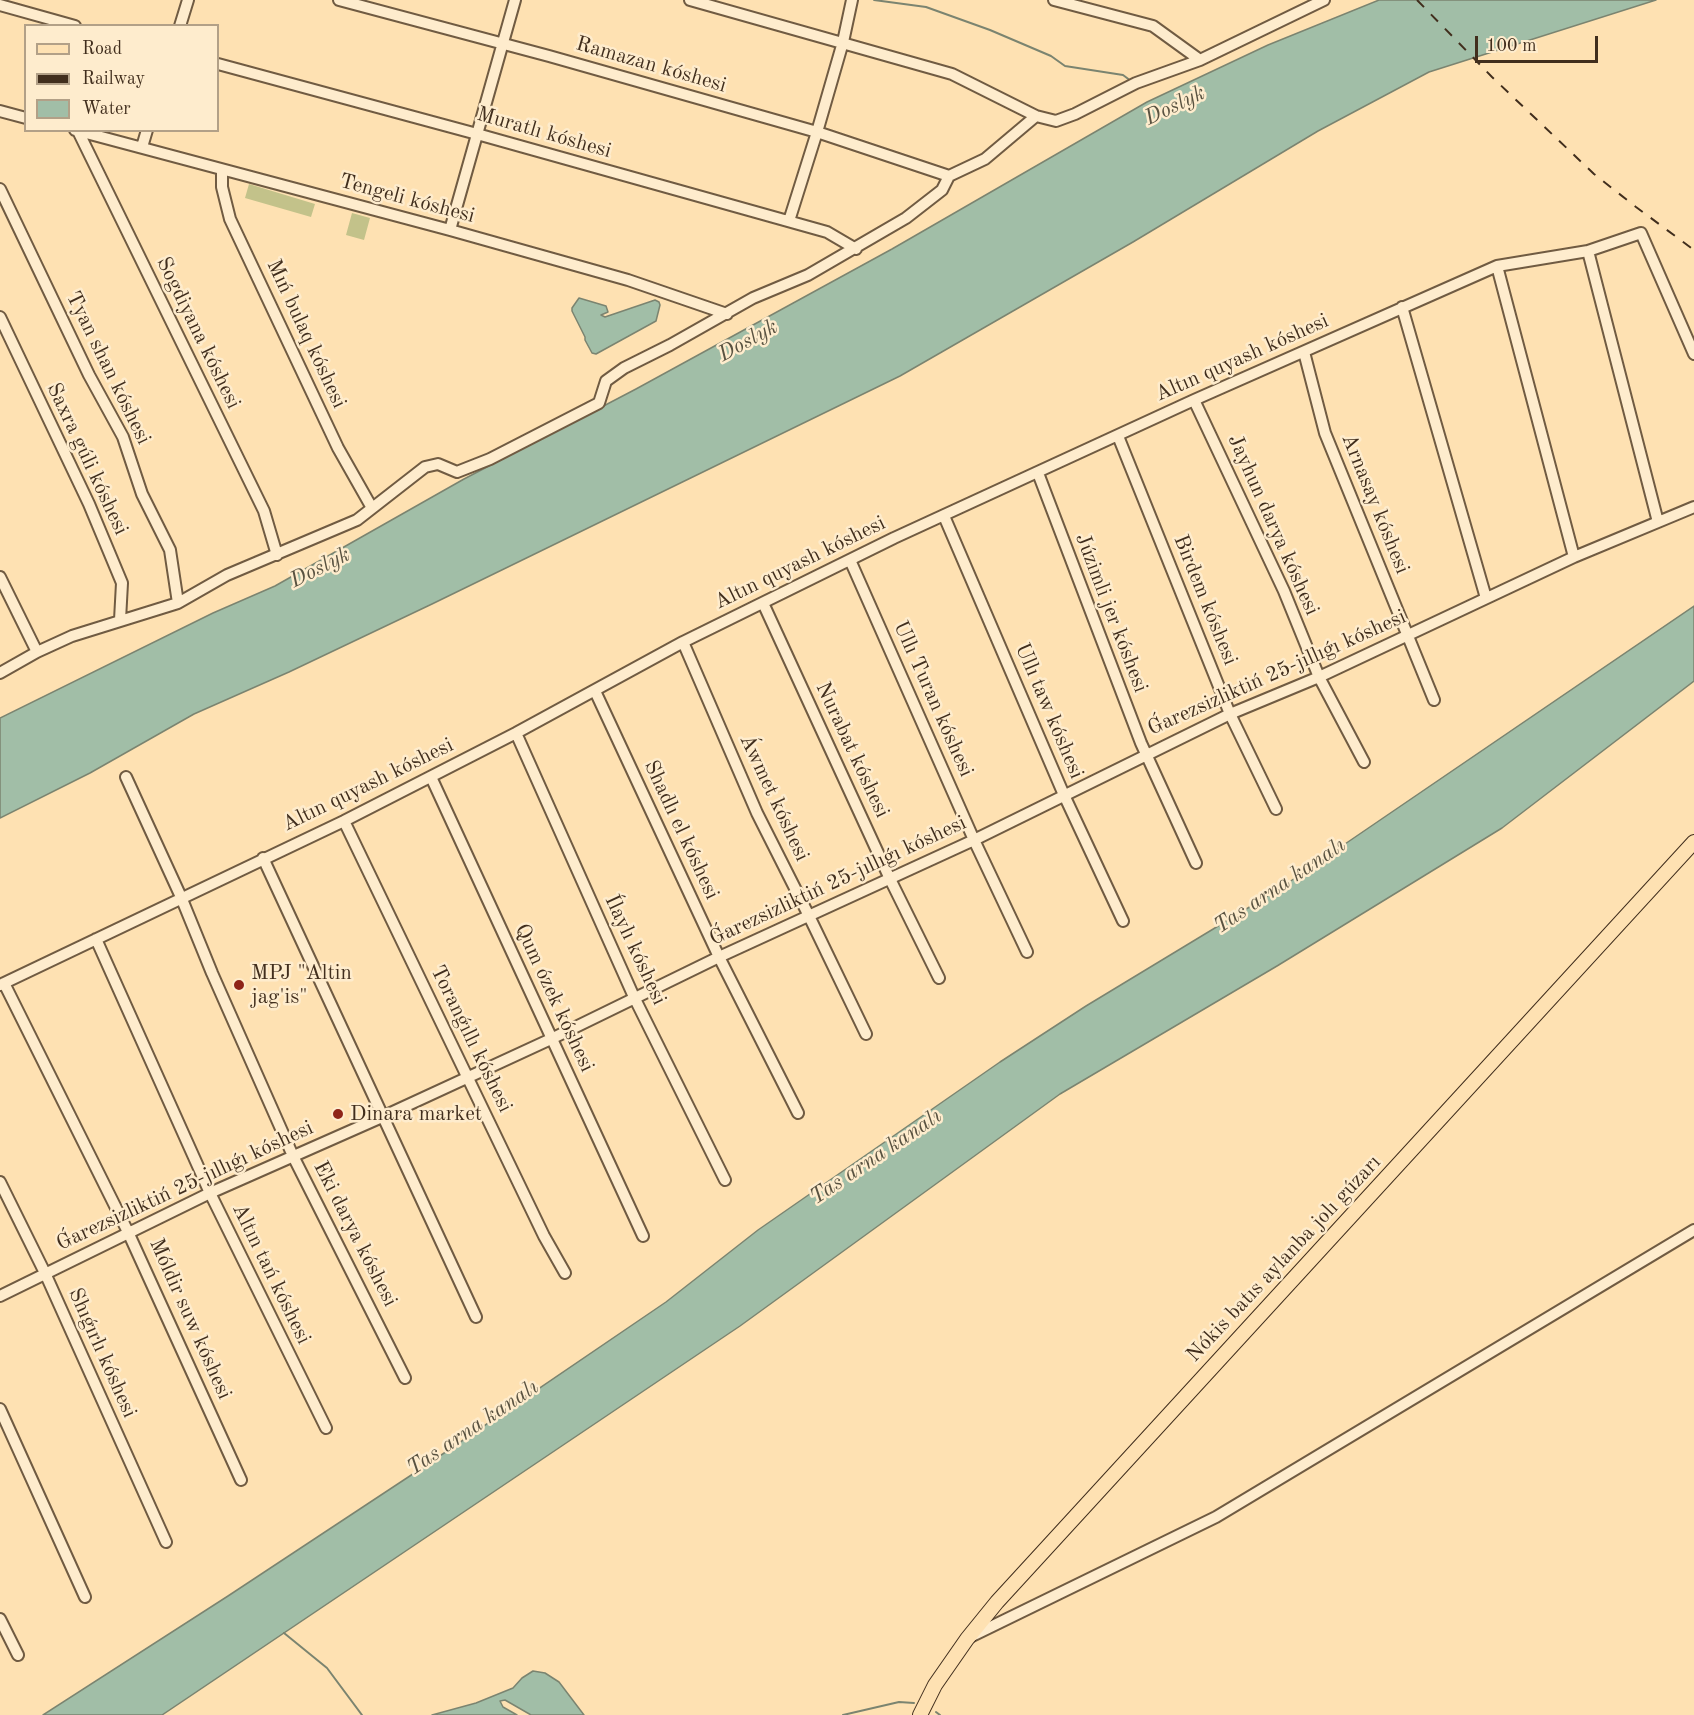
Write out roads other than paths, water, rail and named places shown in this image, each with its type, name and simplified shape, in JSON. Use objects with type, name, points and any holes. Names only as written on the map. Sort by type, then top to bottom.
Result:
[{"type":"main road","name":"Nókis batıs aylanba jolı gúzarı","points":[[920,1715],[935,1685],[996,1602],[1694,843]]},
{"type":"street","points":[[181,24],[188,0]]},
{"type":"street","name":"Ramazan kóshesi","points":[[339,0],[817,132],[949,176]]},
{"type":"street","points":[[450,230],[515,0]]},
{"type":"street","points":[[690,0],[952,74],[1036,116],[1056,121],[1075,114],[1136,83],[1200,60],[1321,1]]},
{"type":"street","points":[[789,221],[843,42],[852,0]]},
{"type":"street","points":[[1054,0],[1153,26],[1200,60]]},
{"type":"street","points":[[0,5],[68,24]]},
{"type":"street","name":"Muratlı kóshesi","points":[[219,64],[827,232],[856,249]]},
{"type":"street","points":[[0,111],[24,117]]},
{"type":"street","points":[[0,673],[72,636],[178,603],[227,575],[357,520],[425,466],[438,464],[457,472],[490,459],[598,403],[606,381],[624,368],[753,298],[808,274],[856,249],[906,218],[942,190],[949,176],[985,159],[1036,116]]},
{"type":"street","name":"Sogdiyana kóshesi","points":[[76,132],[264,511],[277,555]]},
{"type":"street","name":"Tengeli kóshesi","points":[[80,132],[450,230],[628,280],[727,314]]},
{"type":"street","points":[[142,147],[146,132]]},
{"type":"street","name":"Mıń bulaq kóshesi","points":[[222,171],[222,187],[230,219],[338,448],[372,508]]},
{"type":"street","name":"Tyan shan kóshesi","points":[[0,189],[89,375],[123,437],[142,494],[170,550],[178,603]]},
{"type":"street","name":"Altın quyash kóshesi","points":[[2,984],[344,821],[516,733],[683,642],[850,560],[1194,400],[1497,266],[1588,251],[1641,233],[1694,354]]},
{"type":"street","points":[[1588,251],[1658,522]]},
{"type":"street","points":[[1497,266],[1574,557]]},
{"type":"street","points":[[1402,307],[1486,598]]},
{"type":"street","name":"Saxra gúli kóshesi","points":[[0,317],[89,504],[122,583],[120,620]]},
{"type":"street","name":"Arnasay kóshesi","points":[[1304,351],[1325,433],[1434,700]]},
{"type":"street","name":"Jayhun darya kóshesi","points":[[1194,400],[1284,591],[1318,677],[1365,762]]},
{"type":"street","name":"Birdem kóshesi","points":[[1118,436],[1230,714],[1276,809]]},
{"type":"street","name":"Júzimli jer kóshesi","points":[[1038,473],[1146,754],[1196,863]]},
{"type":"street","name":"Ǵarezsizliktiń 25-jıllıǵı kóshesi","points":[[0,1296],[210,1192],[382,1117],[551,1039],[719,957],[974,840],[1230,714],[1318,677],[1574,557],[1694,507]]},
{"type":"street","name":"Ullı taw kóshesi","points":[[944,516],[1064,795],[1123,921]]},
{"type":"street","name":"Ullı Turan kóshesi","points":[[850,560],[974,840],[1027,952]]},
{"type":"street","points":[[0,577],[37,652]]},
{"type":"street","name":"Nurabat kóshesi","points":[[763,603],[890,879],[939,978]]},
{"type":"street","name":"Áwmet kóshesi","points":[[683,642],[757,813],[866,1034]]},
{"type":"street","name":"Shadlı el kóshesi","points":[[595,691],[719,957],[798,1113]]},
{"type":"street","name":"Ílaylı kóshesi","points":[[516,733],[634,997],[726,1180]]},
{"type":"street","name":"Eki darya kóshesi","points":[[126,777],[182,897],[212,973],[293,1156],[405,1378]]},
{"type":"street","name":"Qum ózek kóshesi","points":[[430,777],[643,1236]]},
{"type":"street","name":"Toranǵıllı kóshesi","points":[[344,821],[544,1236],[565,1273]]},
{"type":"street","points":[[263,858],[476,1317]]},
{"type":"street","name":"Altın tań kóshesi","points":[[96,939],[210,1192],[326,1428]]},
{"type":"street","name":"Móldir suw kóshesi","points":[[2,984],[128,1232],[241,1480]]},
{"type":"street","name":"Shıǵırlı kóshesi","points":[[0,1182],[45,1274],[166,1542]]},
{"type":"street","points":[[967,1639],[1216,1516],[1694,1230]]},
{"type":"street","points":[[0,1409],[86,1597]]},
{"type":"street","points":[[0,1619],[18,1655]]},
{"type":"water","name":"Doslyk","points":[[1379,0],[1656,0],[1429,72],[1318,131],[1133,242],[900,376],[432,604],[194,714],[90,773],[0,818],[0,718],[213,613],[275,586],[464,479],[636,389],[892,249],[1147,102],[1268,45]]},
{"type":"water","points":[[579,298],[606,306],[608,312],[601,315],[605,317],[655,300],[660,305],[656,321],[596,354],[592,353],[572,311]]},
{"type":"water","name":"Tas arna kanalı","points":[[1694,606],[1694,681],[1502,828],[1277,966],[1060,1094],[740,1326],[162,1715],[43,1715],[428,1464],[666,1302],[758,1230],[1000,1062],[1086,1006],[1276,891]]},
{"type":"water","points":[[533,1671],[545,1673],[559,1682],[584,1715],[531,1715],[505,1700],[500,1701],[503,1707],[517,1715],[432,1715],[476,1703],[513,1688]]},
{"type":"waterway","points":[[874,0],[926,7],[990,30],[1051,56],[1065,66],[1123,75],[1131,81]]},
{"type":"waterway","points":[[284,1633],[327,1668],[362,1715]]},
{"type":"waterway","points":[[843,1715],[899,1702],[914,1703]]},
{"type":"waterway","points":[[936,1712],[940,1715]]},
{"type":"railway","points":[[1417,0],[1492,77],[1594,174],[1694,250]]},
{"type":"place","name":"MPJ \"Altin jag'is\"","points":[[239,985]]},
{"type":"place","name":"Dinara market","points":[[338,1114]]}]
